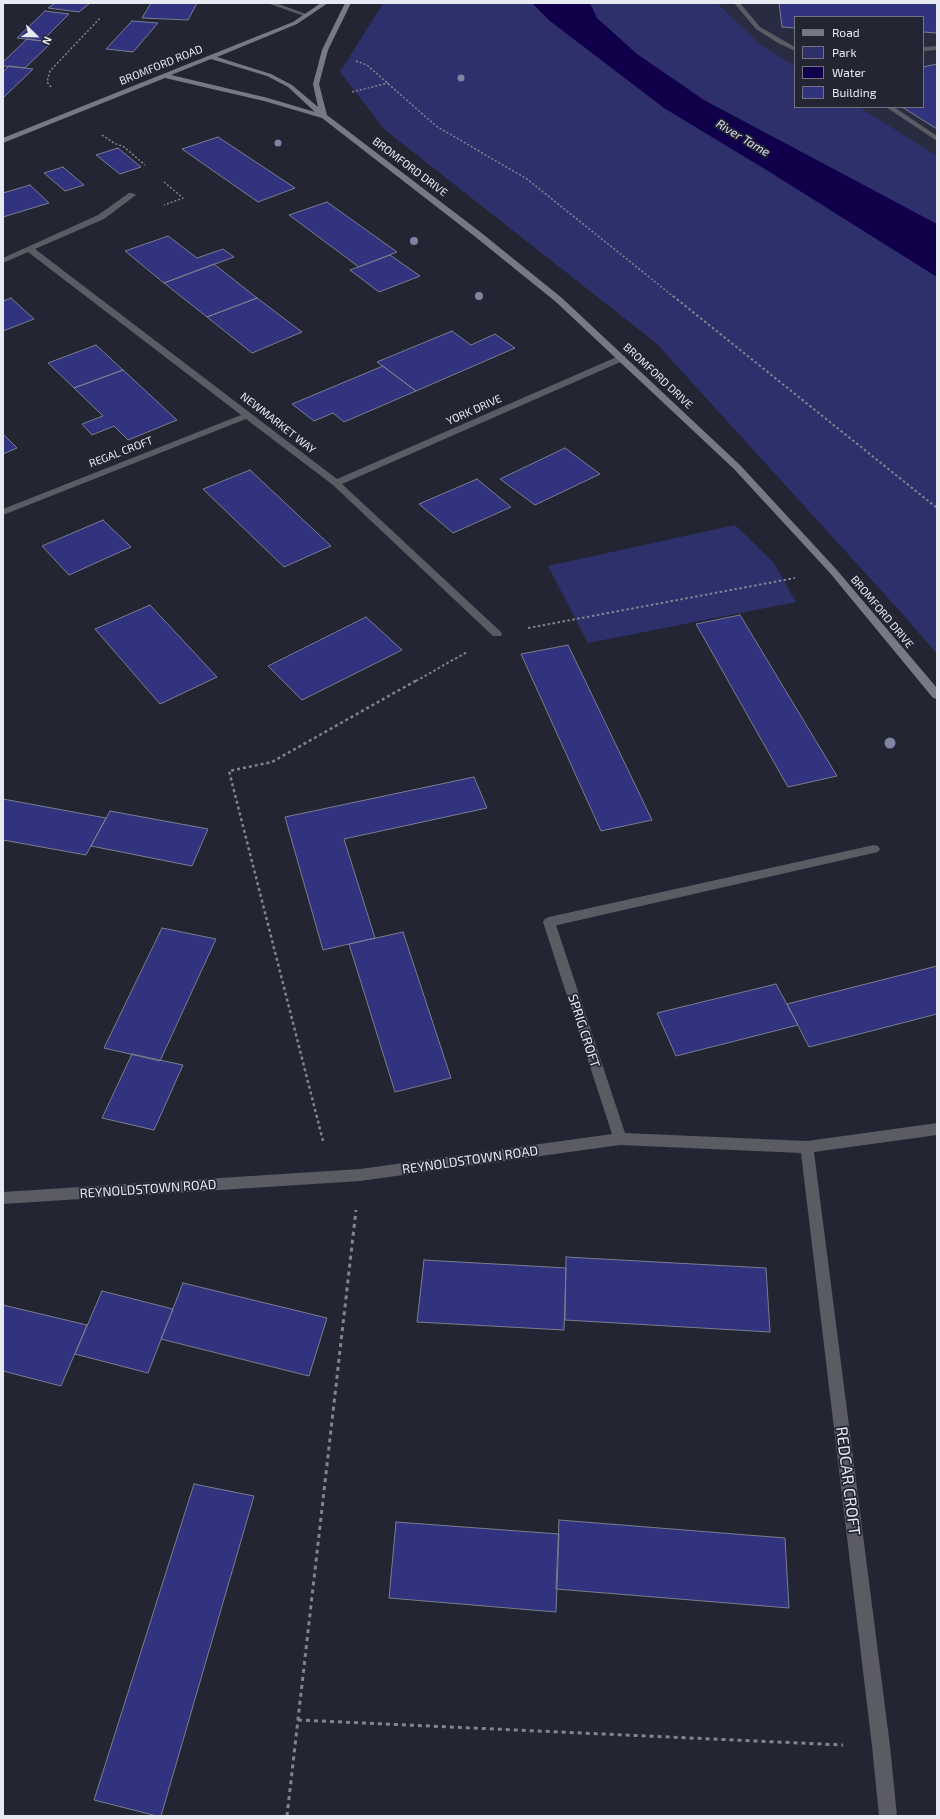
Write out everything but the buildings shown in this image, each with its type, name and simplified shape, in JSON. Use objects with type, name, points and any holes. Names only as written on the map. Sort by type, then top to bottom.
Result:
[{"type":"street","points":[[270,3],[306,16]]},
{"type":"street","name":"BROMFORD ROAD","points":[[3,141],[295,23],[325,3]]},
{"type":"street","points":[[324,116],[316,84],[325,50],[348,3]]},
{"type":"street","points":[[737,3],[758,28],[780,42],[794,49]]},
{"type":"street","points":[[924,49],[937,48]]},
{"type":"street","name":"BROMFORD DRIVE","points":[[210,57],[268,75],[290,86],[324,116],[476,233],[559,300],[737,467],[833,571],[937,695]]},
{"type":"street","name":"BROMFORD DRIVE","points":[[165,76],[266,99],[324,116]]},
{"type":"street","points":[[890,108],[937,139]]},
{"type":"street","points":[[3,261],[101,217],[132,195]]},
{"type":"street","name":"NEWMARKET WAY","points":[[30,249],[336,483],[497,634]]},
{"type":"street","name":"YORK DRIVE","points":[[336,483],[622,358]]},
{"type":"street","name":"REGAL CROFT","points":[[3,512],[248,416]]},
{"type":"street","name":"SPRIG CROFT","points":[[620,1139],[549,922],[874,849]]},
{"type":"street","name":"REYNOLDSTOWN ROAD","points":[[3,1198],[360,1175],[620,1139],[807,1147],[937,1129]]},
{"type":"street","name":"REDCAR CROFT","points":[[807,1147],[881,1746],[888,1816]]},
{"type":"path","points":[[325,50],[367,64],[436,126],[527,179],[937,508]]},
{"type":"path","points":[[320,100],[388,83]]},
{"type":"path","points":[[114,143],[124,147]]},
{"type":"path","points":[[287,1816],[360,1175],[323,1142],[230,771],[272,762],[497,634],[833,571]]},
{"type":"path","points":[[298,1720],[881,1746]]},
{"type":"shaded area","points":[[717,3],[937,3],[937,156],[861,108],[924,108],[924,16],[794,16],[794,65],[761,45]]},
{"type":"green space","points":[[383,3],[717,3],[761,45],[794,65],[794,108],[861,108],[937,156],[937,654],[898,609],[656,343],[385,130],[340,72]]},
{"type":"green space","points":[[735,525],[774,563],[796,602],[588,643],[548,566]]},
{"type":"water","name":"River Tame","points":[[532,3],[590,3],[597,18],[637,54],[704,100],[937,224],[937,277],[664,108],[550,21]]}]
